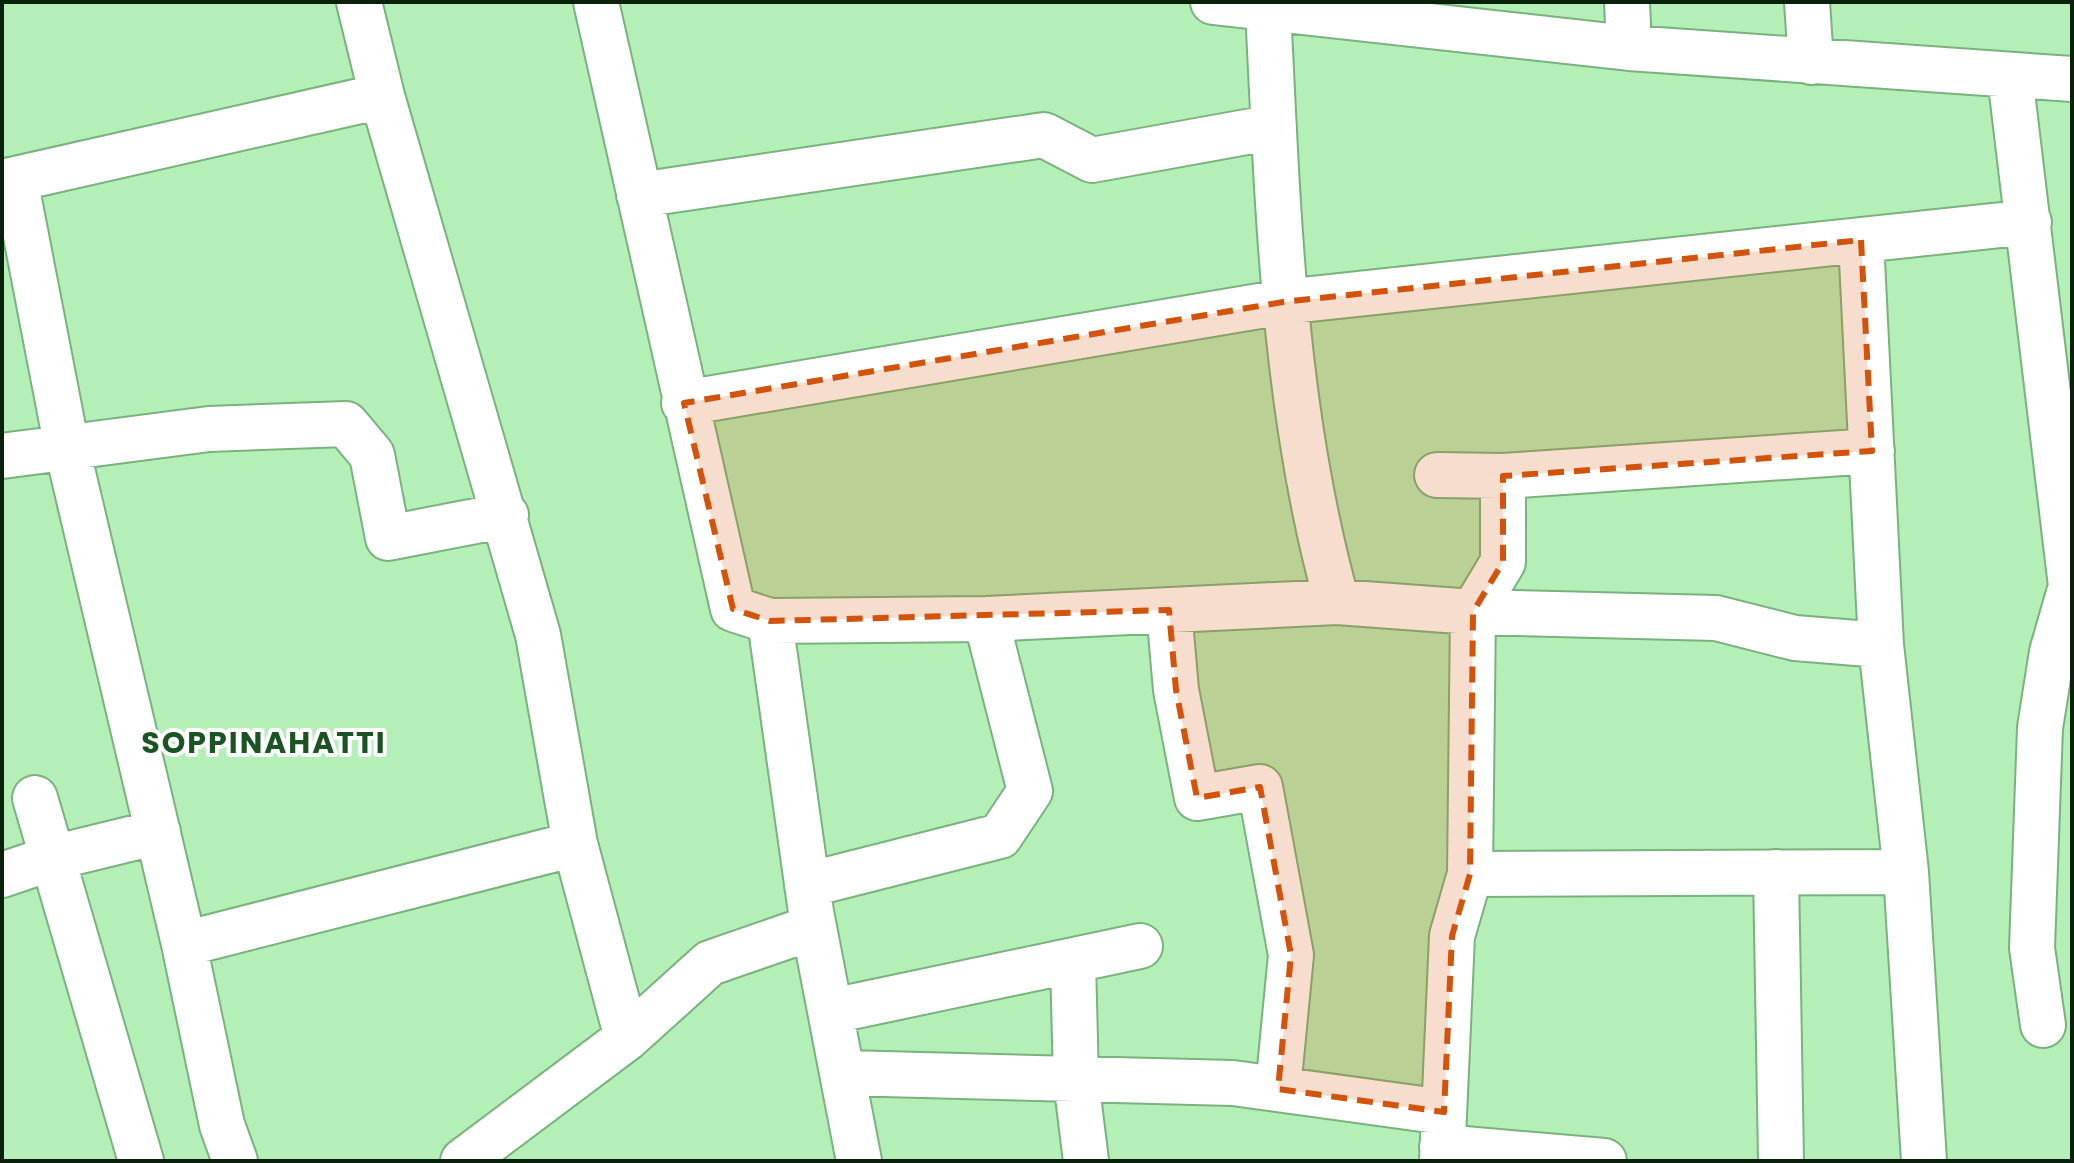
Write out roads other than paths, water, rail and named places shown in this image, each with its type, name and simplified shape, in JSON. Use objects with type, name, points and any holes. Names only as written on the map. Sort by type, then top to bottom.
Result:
[{"type":"street","points":[[359,2],[382,96],[506,515],[538,635],[575,844],[627,1038]]},
{"type":"street","points":[[596,2],[684,403],[733,609],[770,621],[986,619],[1337,602],[1473,612],[1716,618],[1795,638],[1881,645]]},
{"type":"street","points":[[1627,2],[1629,48]]},
{"type":"street","points":[[1807,2],[1811,62]]},
{"type":"street","points":[[1217,3],[1268,9],[1442,15],[1629,48],[2072,79]]},
{"type":"street","points":[[1268,9],[1283,302],[1315,525],[1337,602]]},
{"type":"street","points":[[2010,76],[2071,586],[2052,652],[2040,728],[2032,948],[2043,1025]]},
{"type":"street","points":[[235,1161],[222,1125],[184,944],[67,448],[8,181],[382,96]]},
{"type":"street","points":[[639,195],[1044,135],[1092,160],[1274,127]]},
{"type":"street","points":[[684,403],[1283,302],[2029,222]]},
{"type":"street","points":[[1861,240],[1881,645],[1906,872],[1924,1161]]},
{"type":"street","points":[[2,456],[209,429],[346,424],[372,455],[388,538],[506,515]]},
{"type":"street","points":[[1437,475],[1503,476],[1872,451]]},
{"type":"street","points":[[1443,1140],[1452,936],[1470,874],[1473,612],[1503,562],[1503,476]]},
{"type":"street","points":[[1169,610],[1176,690],[1197,798],[1260,787],[1291,955],[1278,1089]]},
{"type":"street","points":[[807,885],[1000,836],[1030,791],[986,619]]},
{"type":"street","points":[[770,621],[807,885],[845,1073],[859,1161]]},
{"type":"street","points":[[35,798],[141,1161]]},
{"type":"street","points":[[2,875],[52,858],[158,832]]},
{"type":"street","points":[[184,944],[575,844]]},
{"type":"street","points":[[1776,872],[1781,1161]]},
{"type":"street","points":[[1470,874],[1906,872]]},
{"type":"street","points":[[463,1161],[627,1038],[710,963],[814,927]]},
{"type":"street","points":[[832,1011],[1140,946]]},
{"type":"street","points":[[1073,962],[1076,1080],[1086,1161]]},
{"type":"street","points":[[845,1073],[1233,1083],[1278,1089],[1443,1140],[1604,1161]]},
{"type":"district","name":"SOPPINAHATTI","points":[[264,742]]}]
